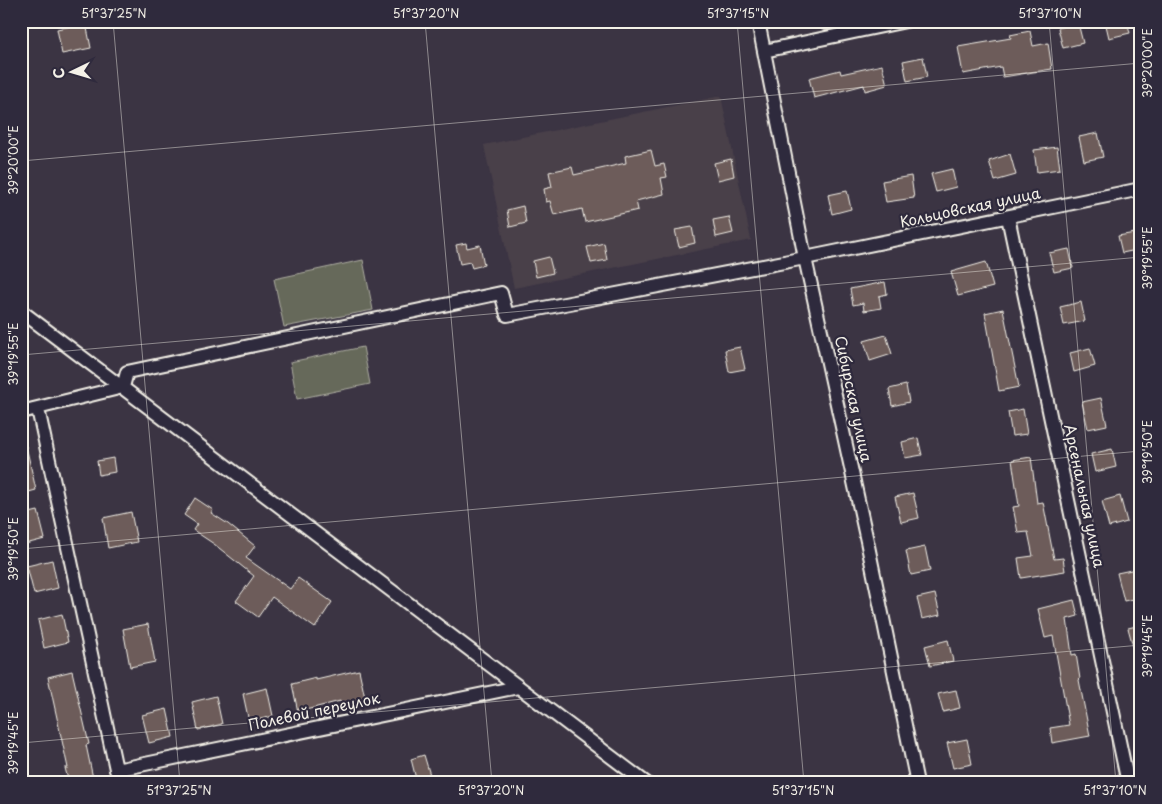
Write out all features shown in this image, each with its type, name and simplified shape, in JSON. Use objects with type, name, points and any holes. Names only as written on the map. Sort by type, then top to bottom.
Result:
[{"type":"street","name":"Сибирская улица","points":[[758,21],[805,258],[867,541],[916,783]]},
{"type":"street","points":[[764,51],[906,21]]},
{"type":"street","name":"Кольцовская улица","points":[[123,387],[127,372],[501,293],[507,315],[805,258],[1141,189]]},
{"type":"street","name":"Арсенальная улица","points":[[1008,216],[1128,783]]},
{"type":"street","points":[[21,311],[646,783]]},
{"type":"street","points":[[21,412],[123,387]]},
{"type":"street","points":[[38,409],[118,783]]},
{"type":"street","name":"Полевой переулок","points":[[116,770],[518,687]]},
{"type":"shaded area","points":[[721,96],[751,240],[514,288],[484,145]]},
{"type":"green space","points":[[363,260],[373,310],[284,327],[274,279]]},
{"type":"green space","points":[[363,347],[370,384],[297,399],[290,362]]},
{"type":"building","points":[[1105,21],[1127,21],[1130,33],[1109,38]]},
{"type":"building","points":[[86,23],[91,48],[62,54],[57,29]]},
{"type":"building","points":[[1078,23],[1083,43],[1063,48],[1058,28]]},
{"type":"building","points":[[1030,31],[1033,46],[1048,43],[1052,69],[1003,77],[1001,67],[963,74],[958,47],[1011,38],[1010,35]]},
{"type":"building","points":[[923,57],[927,77],[907,81],[903,61]]},
{"type":"building","points":[[882,65],[887,85],[865,91],[864,85],[814,98],[809,78],[840,70],[841,74]]},
{"type":"building","points":[[1098,133],[1103,157],[1084,161],[1079,137]]},
{"type":"building","points":[[1057,147],[1060,169],[1037,172],[1034,150]]},
{"type":"building","points":[[651,150],[655,166],[664,164],[667,177],[661,178],[664,194],[636,201],[638,210],[585,222],[582,209],[554,215],[550,201],[546,202],[544,189],[552,187],[549,172],[572,167],[574,175],[626,163],[625,156]]},
{"type":"building","points":[[1010,154],[1016,175],[995,181],[989,161]]},
{"type":"building","points":[[731,159],[734,176],[718,180],[714,163]]},
{"type":"building","points":[[952,169],[956,187],[936,192],[931,174]]},
{"type":"building","points":[[911,176],[914,198],[886,202],[882,181]]},
{"type":"building","points":[[847,191],[851,209],[832,214],[828,195]]},
{"type":"building","points":[[523,206],[526,223],[510,227],[507,210]]},
{"type":"building","points":[[729,217],[733,233],[716,237],[713,220]]},
{"type":"building","points":[[692,227],[695,243],[679,247],[675,230]]},
{"type":"building","points":[[1141,233],[1141,249],[1122,253],[1118,236]]},
{"type":"building","points":[[466,243],[467,248],[480,245],[484,265],[472,268],[470,262],[460,264],[456,245]]},
{"type":"building","points":[[604,243],[607,260],[591,263],[587,247]]},
{"type":"building","points":[[1069,249],[1073,268],[1054,272],[1049,253]]},
{"type":"building","points":[[549,257],[553,273],[536,277],[533,261]]},
{"type":"building","points":[[986,262],[993,287],[958,296],[951,272]]},
{"type":"building","points":[[885,282],[887,294],[879,296],[881,308],[864,311],[863,303],[853,305],[850,289]]},
{"type":"building","points":[[1081,302],[1085,321],[1064,325],[1060,307]]},
{"type":"building","points":[[1003,309],[1019,387],[999,391],[985,313]]},
{"type":"building","points":[[886,335],[892,354],[870,361],[864,341]]},
{"type":"building","points":[[740,347],[745,369],[729,372],[725,350]]},
{"type":"building","points":[[1090,348],[1095,366],[1074,372],[1070,353]]},
{"type":"building","points":[[906,385],[909,402],[892,406],[889,389]]},
{"type":"building","points":[[1101,398],[1107,425],[1088,429],[1082,402]]},
{"type":"building","points":[[1023,409],[1027,434],[1012,436],[1008,412]]},
{"type":"building","points":[[918,438],[922,455],[905,458],[902,442]]},
{"type":"building","points":[[21,446],[26,446],[36,490],[21,494]]},
{"type":"building","points":[[1112,449],[1116,467],[1095,472],[1091,454]]},
{"type":"building","points":[[1031,457],[1037,503],[1043,502],[1054,559],[1063,558],[1065,571],[1021,578],[1018,558],[1033,556],[1028,532],[1018,533],[1013,507],[1019,506],[1012,460]]},
{"type":"building","points":[[113,458],[115,472],[99,475],[97,461]]},
{"type":"building","points":[[913,493],[919,518],[901,522],[895,497]]},
{"type":"building","points":[[1120,496],[1127,522],[1109,527],[1102,501]]},
{"type":"building","points":[[195,498],[213,510],[211,513],[255,546],[246,558],[290,589],[298,578],[332,602],[315,628],[272,597],[258,617],[236,601],[254,576],[193,530],[197,524],[184,515]]},
{"type":"building","points":[[38,511],[45,539],[21,545],[21,515]]},
{"type":"building","points":[[131,512],[137,542],[108,548],[103,518]]},
{"type":"building","points":[[925,547],[930,571],[911,575],[906,551]]},
{"type":"building","points":[[52,560],[58,588],[34,594],[27,566]]},
{"type":"building","points":[[1136,569],[1141,597],[1124,601],[1117,573]]},
{"type":"building","points":[[935,594],[940,615],[922,619],[917,598]]},
{"type":"building","points":[[1074,600],[1078,616],[1067,619],[1072,655],[1076,654],[1090,736],[1052,743],[1050,728],[1069,725],[1053,636],[1045,638],[1038,609]]},
{"type":"building","points":[[62,614],[68,642],[44,648],[38,620]]},
{"type":"building","points":[[148,624],[155,662],[130,667],[123,629]]},
{"type":"building","points":[[1141,625],[1141,661],[1137,661],[1128,628]]},
{"type":"building","points":[[948,640],[953,661],[930,666],[925,646]]},
{"type":"building","points":[[359,670],[365,698],[341,705],[340,701],[298,712],[292,684]]},
{"type":"building","points":[[72,671],[89,744],[86,745],[94,783],[69,783],[65,768],[68,768],[48,677]]},
{"type":"building","points":[[267,688],[273,716],[249,722],[243,694]]},
{"type":"building","points":[[956,690],[960,708],[943,712],[938,694]]},
{"type":"building","points":[[216,696],[222,724],[198,730],[192,702]]},
{"type":"building","points":[[167,709],[173,737],[149,743],[142,715]]},
{"type":"building","points":[[967,739],[972,764],[953,768],[947,743]]},
{"type":"building","points":[[424,755],[430,775],[416,779],[411,759]]}]
